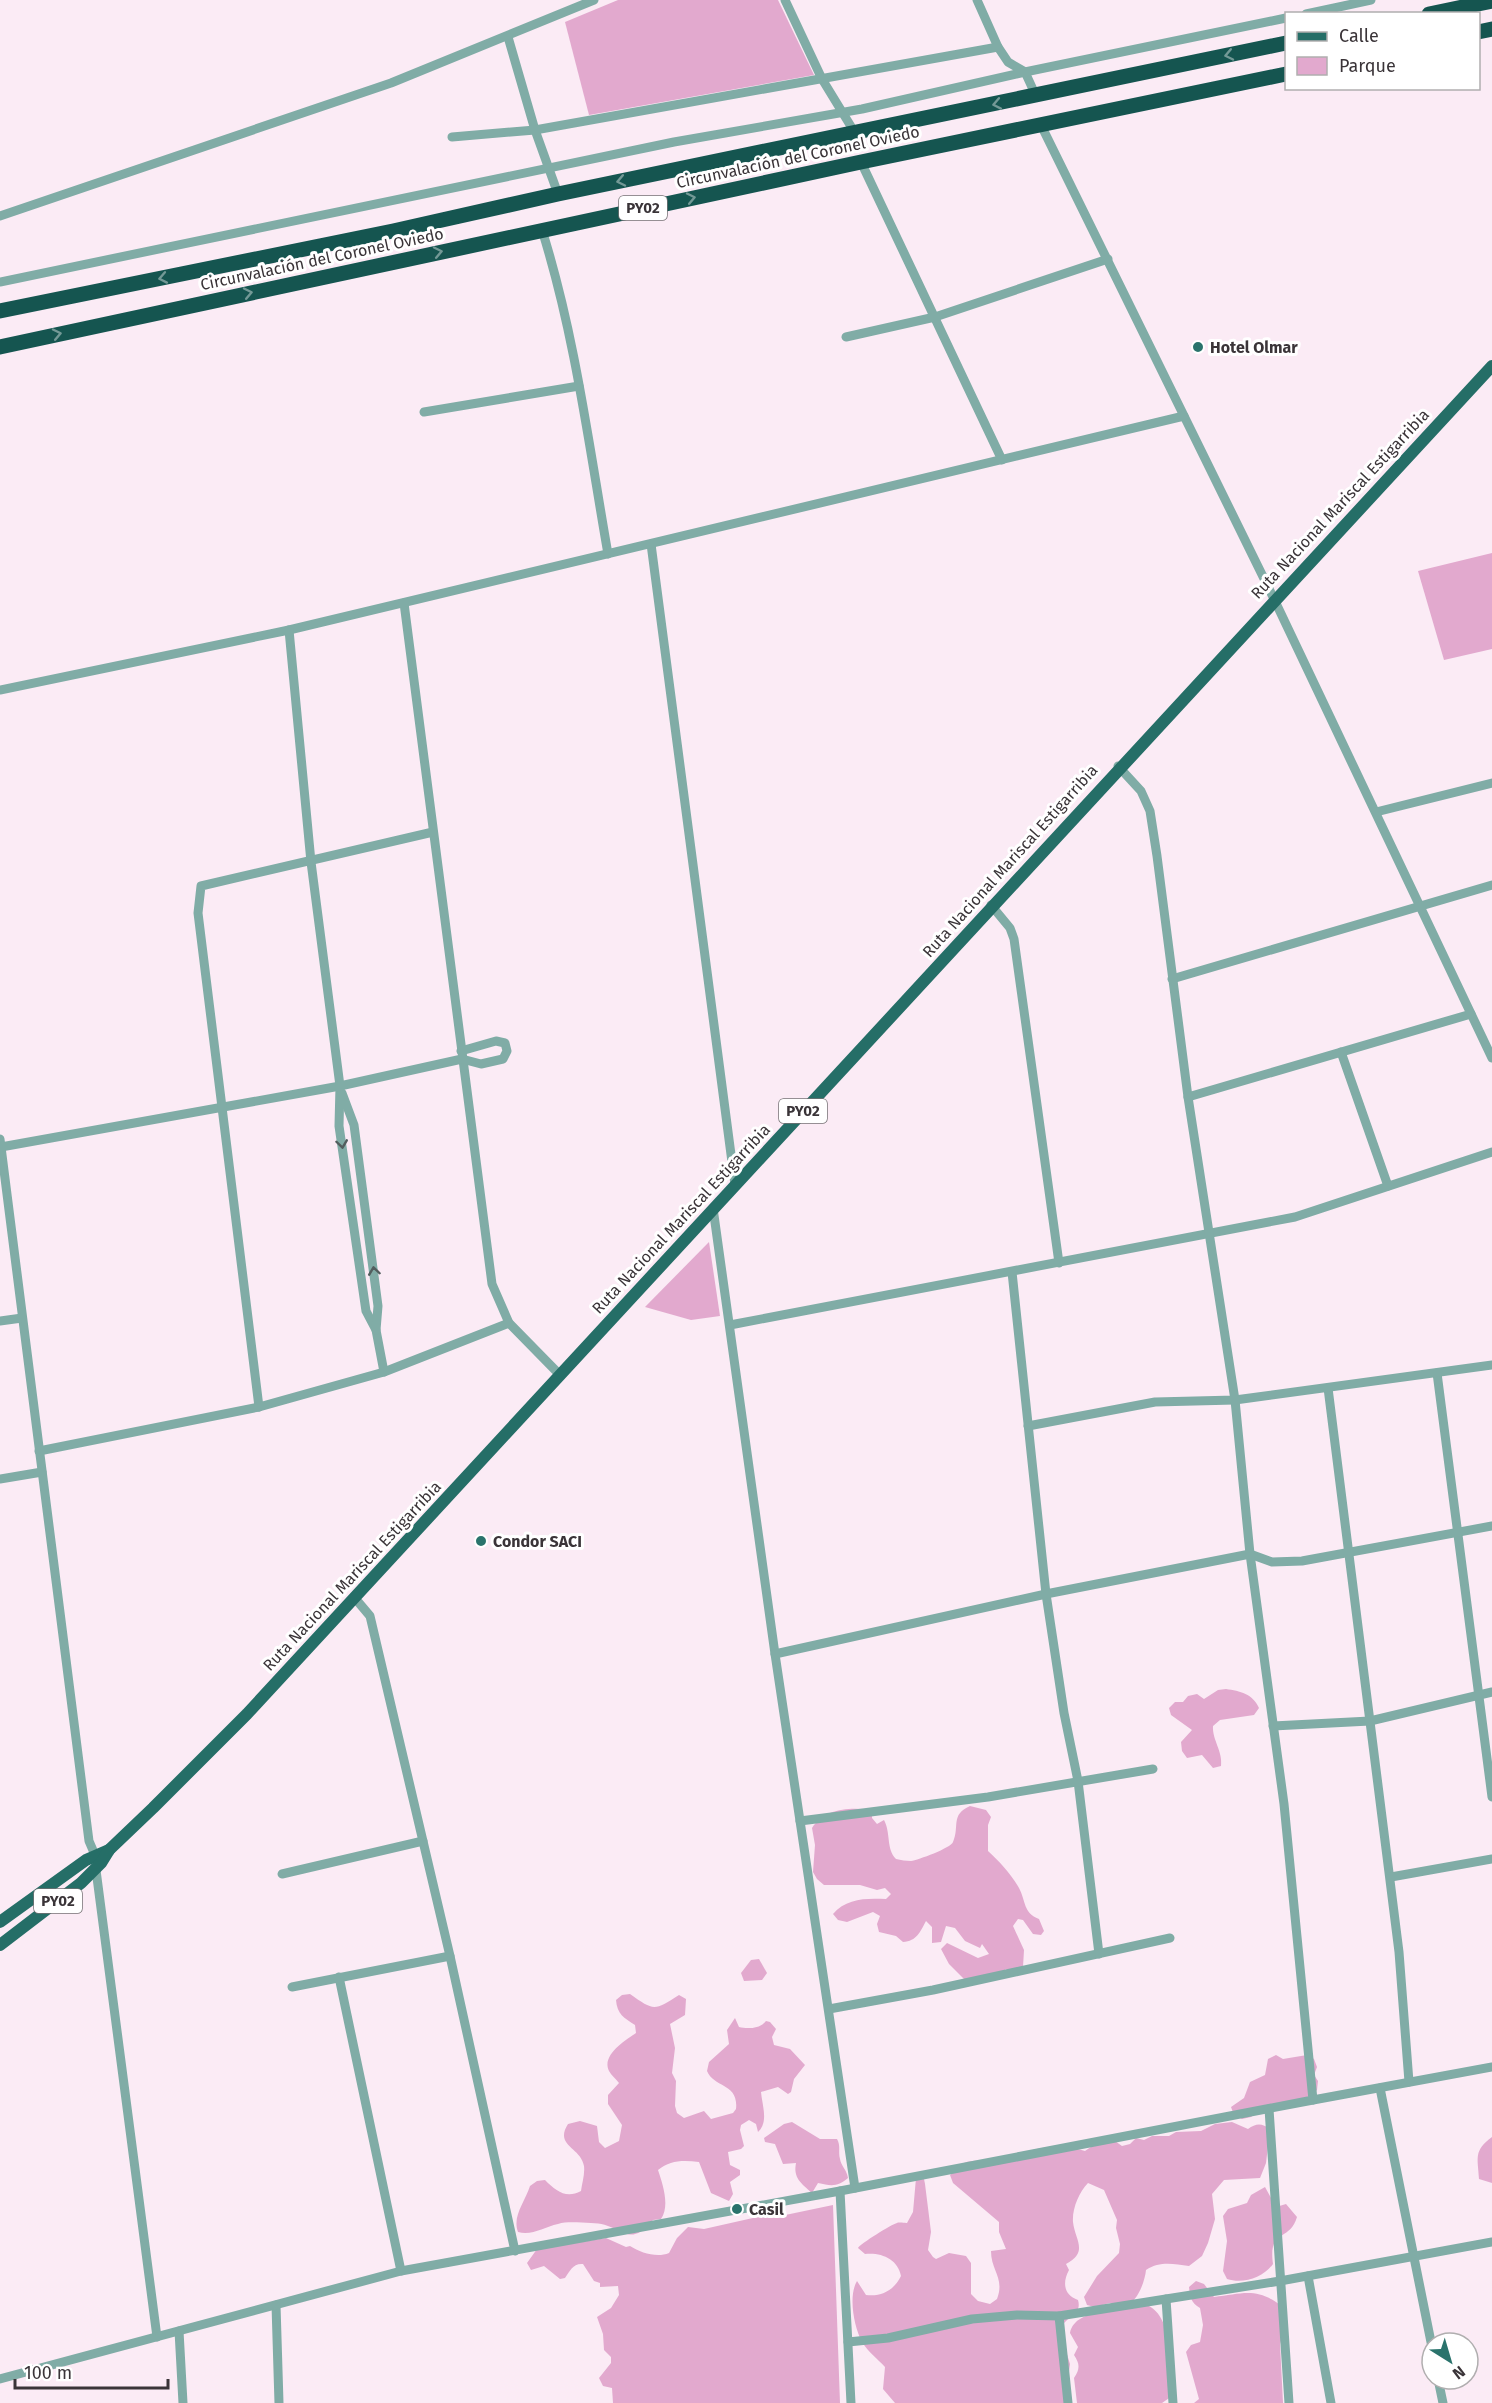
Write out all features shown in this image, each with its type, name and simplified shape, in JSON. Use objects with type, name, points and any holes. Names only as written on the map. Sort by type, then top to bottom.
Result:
[{"type":"highway","points":[[1439,12],[1492,1]]},
{"type":"highway","name":"Circunvalación del Coronel Oviedo","points":[[0,311],[1285,43]]},
{"type":"highway","name":"Circunvalación del Coronel Oviedo","points":[[0,347],[861,162],[1285,74]]},
{"type":"main road","name":"Ruta Nacional Mariscal Estigarribia","points":[[0,1945],[96,1870],[109,1850],[239,1721],[735,1185],[1118,766],[1492,366]]},
{"type":"main road","name":"Ruta Nacional Mariscal Estigarribia","points":[[0,1922],[95,1855],[109,1850]]},
{"type":"street","points":[[0,216],[391,83],[594,0]]},
{"type":"street","points":[[785,0],[822,79],[855,133]]},
{"type":"street","points":[[977,0],[998,46],[1008,62],[1025,72],[1036,96]]},
{"type":"street","points":[[1315,12],[1371,0]]},
{"type":"street","points":[[0,282],[549,168],[842,112],[1285,18]]},
{"type":"street","points":[[508,37],[535,130],[558,194]]},
{"type":"street","points":[[452,137],[535,130],[998,46]]},
{"type":"street","points":[[1041,125],[1274,599],[1492,1058]]},
{"type":"street","points":[[861,162],[1002,460]]},
{"type":"street","points":[[542,230],[553,265],[579,386],[608,554]]},
{"type":"street","points":[[846,337],[935,317],[1107,259]]},
{"type":"street","points":[[424,412],[579,386]]},
{"type":"street","points":[[0,690],[290,630],[1184,416]]},
{"type":"street","points":[[651,544],[735,1185]]},
{"type":"street","points":[[404,603],[492,1284],[509,1323],[560,1375]]},
{"type":"street","points":[[290,630],[311,862],[340,1086],[339,1126],[366,1311],[376,1330]]},
{"type":"street","points":[[1118,766],[1141,791],[1150,811],[1188,1097],[1234,1400],[1250,1554],[1284,1804],[1313,2100]]},
{"type":"street","points":[[1376,812],[1492,783]]},
{"type":"street","points":[[258,1407],[198,913],[201,886],[433,832]]},
{"type":"street","points":[[1172,979],[1492,885]]},
{"type":"street","points":[[991,905],[1010,928],[1014,939],[1059,1263]]},
{"type":"street","points":[[1188,1097],[1471,1014]]},
{"type":"street","points":[[1341,1052],[1388,1186]]},
{"type":"street","points":[[95,1855],[89,1841],[2,1169],[1,1143],[340,1086],[462,1055]]},
{"type":"street","points":[[340,1086],[354,1125],[378,1306],[376,1330],[384,1372]]},
{"type":"street","points":[[730,1324],[1295,1217],[1492,1152]]},
{"type":"street","points":[[713,1208],[775,1654],[855,2188]]},
{"type":"street","points":[[1012,1272],[1046,1594],[1064,1713],[1078,1781],[1099,1954]]},
{"type":"street","points":[[0,1321],[22,1318]]},
{"type":"street","points":[[39,1451],[258,1407],[384,1372],[509,1323]]},
{"type":"street","points":[[1028,1426],[1155,1402],[1234,1400],[1492,1365]]},
{"type":"street","points":[[1437,1373],[1492,1797]]},
{"type":"street","points":[[1328,1388],[1400,1952],[1409,2082]]},
{"type":"street","points":[[0,1479],[42,1472]]},
{"type":"street","points":[[775,1654],[1046,1594],[1250,1554],[1272,1562],[1292,1561],[1492,1526]]},
{"type":"street","points":[[354,1597],[370,1616],[450,1956],[515,2251]]},
{"type":"street","points":[[1273,1726],[1370,1720],[1492,1692]]},
{"type":"street","points":[[800,1821],[988,1797],[1154,1769]]},
{"type":"street","points":[[282,1874],[423,1841]]},
{"type":"street","points":[[1391,1877],[1492,1859]]},
{"type":"street","points":[[96,1870],[157,2337]]},
{"type":"street","points":[[829,2009],[933,1990],[1170,1938]]},
{"type":"street","points":[[292,1987],[450,1956]]},
{"type":"street","points":[[339,1977],[401,2271]]},
{"type":"street","points":[[0,2379],[401,2271],[840,2191],[1492,2067]]},
{"type":"street","points":[[1380,2088],[1429,2331]]},
{"type":"street","points":[[1269,2109],[1288,2403]]},
{"type":"street","points":[[840,2191],[851,2403]]},
{"type":"street","points":[[848,2342],[888,2338],[972,2319],[1017,2314],[1059,2316],[1280,2281],[1492,2242]]},
{"type":"street","points":[[1308,2276],[1331,2403]]},
{"type":"street","points":[[1166,2299],[1173,2403]]},
{"type":"street","points":[[276,2305],[279,2403]]},
{"type":"street","points":[[1059,2316],[1068,2403]]},
{"type":"street","points":[[179,2331],[183,2403]]},
{"type":"green space","points":[[618,0],[778,0],[814,75],[589,115],[565,22]]},
{"type":"green space","points":[[1492,553],[1492,649],[1444,660],[1418,571]]},
{"type":"green space","points":[[709,1242],[720,1316],[691,1320],[645,1307]]},
{"type":"green space","points":[[1226,1689],[1250,1696],[1259,1708],[1254,1715],[1220,1720],[1213,1726],[1221,1766],[1213,1768],[1202,1755],[1187,1758],[1182,1751],[1181,1742],[1192,1730],[1171,1715],[1169,1708],[1175,1702],[1183,1702],[1188,1696],[1197,1694],[1204,1699],[1218,1690]]},
{"type":"green space","points":[[970,1806],[986,1810],[991,1817],[988,1825],[988,1851],[1001,1863],[1019,1888],[1027,1910],[1039,1919],[1044,1931],[1041,1935],[1033,1934],[1023,1920],[1018,1919],[1013,1926],[1024,1950],[1023,1967],[1008,1972],[1006,1969],[999,1976],[967,1982],[949,1964],[941,1949],[947,1943],[978,1958],[989,1954],[982,1944],[980,1948],[965,1941],[955,1928],[946,1926],[941,1942],[932,1943],[932,1927],[926,1921],[915,1938],[903,1942],[896,1936],[879,1932],[877,1924],[880,1916],[873,1912],[847,1922],[838,1920],[833,1914],[850,1902],[864,1899],[886,1899],[891,1894],[885,1888],[877,1890],[860,1885],[824,1885],[813,1872],[815,1845],[812,1828],[824,1816],[839,1810],[872,1810],[872,1818],[877,1824],[884,1820],[890,1846],[896,1859],[911,1861],[951,1844],[960,1813]]},
{"type":"green space","points":[[759,1959],[767,1973],[762,1980],[744,1981],[741,1973],[751,1960]]},
{"type":"green space","points":[[630,1994],[644,2004],[654,2007],[679,1995],[686,1999],[685,2015],[670,2024],[675,2048],[672,2073],[676,2081],[675,2106],[677,2113],[684,2118],[704,2111],[711,2119],[733,2113],[736,2109],[734,2094],[710,2076],[707,2071],[709,2062],[729,2044],[727,2030],[735,2018],[739,2027],[742,2028],[753,2028],[766,2021],[770,2022],[776,2029],[772,2037],[774,2045],[790,2049],[805,2065],[794,2079],[791,2092],[788,2094],[778,2087],[761,2092],[764,2118],[758,2132],[756,2124],[749,2120],[741,2125],[744,2146],[728,2152],[730,2165],[740,2170],[740,2175],[730,2182],[733,2194],[729,2201],[711,2193],[699,2162],[677,2161],[658,2170],[664,2189],[664,2214],[661,2219],[653,2220],[637,2234],[630,2235],[602,2224],[574,2222],[553,2225],[528,2233],[518,2232],[517,2220],[520,2209],[530,2186],[537,2181],[545,2180],[566,2194],[581,2191],[584,2166],[564,2137],[568,2124],[580,2121],[597,2126],[599,2142],[605,2148],[619,2141],[622,2125],[608,2104],[608,2095],[619,2083],[607,2065],[611,2054],[636,2033],[635,2025],[622,2015],[616,2000],[622,1995]]},
{"type":"green space","points":[[1276,2055],[1283,2059],[1307,2055],[1314,2059],[1317,2067],[1314,2075],[1318,2081],[1317,2090],[1306,2100],[1264,2106],[1251,2117],[1242,2119],[1234,2115],[1231,2107],[1244,2098],[1250,2082],[1265,2075],[1268,2059]]},
{"type":"green space","points":[[792,2122],[820,2139],[837,2139],[839,2156],[848,2178],[834,2185],[818,2183],[812,2193],[804,2186],[797,2176],[796,2163],[783,2164],[775,2144],[765,2142],[764,2138],[784,2124]]},
{"type":"green space","points":[[1232,2122],[1248,2129],[1259,2124],[1270,2129],[1266,2163],[1260,2178],[1224,2180],[1212,2194],[1215,2219],[1202,2256],[1189,2266],[1162,2264],[1146,2270],[1140,2291],[1129,2304],[1087,2305],[1084,2297],[1097,2276],[1119,2253],[1120,2244],[1116,2228],[1117,2220],[1104,2190],[1088,2183],[1082,2191],[1073,2217],[1079,2250],[1077,2255],[1066,2264],[1069,2270],[1065,2279],[1067,2292],[1078,2300],[1079,2305],[1077,2311],[1063,2325],[1062,2338],[1070,2364],[1065,2403],[895,2403],[883,2389],[885,2367],[867,2349],[859,2336],[853,2311],[854,2287],[857,2281],[866,2295],[882,2294],[891,2289],[901,2276],[893,2261],[877,2254],[865,2254],[858,2248],[894,2224],[907,2223],[913,2212],[916,2178],[924,2179],[925,2184],[931,2232],[928,2250],[936,2259],[949,2253],[966,2256],[971,2263],[971,2294],[978,2301],[990,2304],[997,2299],[999,2292],[999,2280],[991,2251],[1006,2249],[999,2232],[999,2222],[953,2183],[950,2175],[960,2165],[1049,2147],[1085,2151],[1098,2142],[1115,2141],[1122,2146],[1130,2144],[1136,2138],[1144,2140],[1152,2136],[1169,2136],[1176,2132],[1201,2131],[1215,2124]]},
{"type":"green space","points":[[1492,2137],[1492,2183],[1479,2179],[1478,2155]]},
{"type":"green space","points":[[1265,2187],[1276,2207],[1286,2204],[1297,2217],[1294,2225],[1274,2245],[1273,2264],[1269,2269],[1252,2279],[1240,2281],[1227,2279],[1223,2271],[1227,2241],[1223,2216],[1228,2209],[1247,2203],[1251,2195]]},
{"type":"green space","points":[[833,2205],[840,2403],[613,2403],[612,2388],[603,2386],[599,2378],[611,2363],[611,2357],[604,2350],[603,2334],[597,2317],[611,2308],[619,2295],[618,2286],[600,2287],[600,2283],[594,2281],[583,2264],[574,2266],[565,2278],[560,2279],[544,2266],[531,2270],[527,2263],[537,2249],[606,2238],[644,2253],[664,2254],[669,2253],[677,2238],[688,2227],[704,2229],[766,2215],[771,2218]]},
{"type":"green space","points":[[1196,2281],[1204,2284],[1214,2297],[1248,2293],[1264,2296],[1280,2305],[1283,2403],[1194,2403],[1199,2399],[1186,2352],[1191,2345],[1200,2342],[1203,2325],[1200,2308],[1193,2302],[1190,2294],[1189,2287]]},
{"type":"green space","points":[[1144,2304],[1154,2309],[1166,2330],[1172,2396],[1162,2403],[1077,2403],[1074,2378],[1078,2366],[1074,2355],[1078,2347],[1070,2333],[1074,2324],[1091,2314]]},
{"type":"place","name":"Hotel Olmar","points":[[1198,347]]},
{"type":"place","name":"Condor SACI","points":[[481,1541]]},
{"type":"place","name":"Casil","points":[[737,2209]]}]
